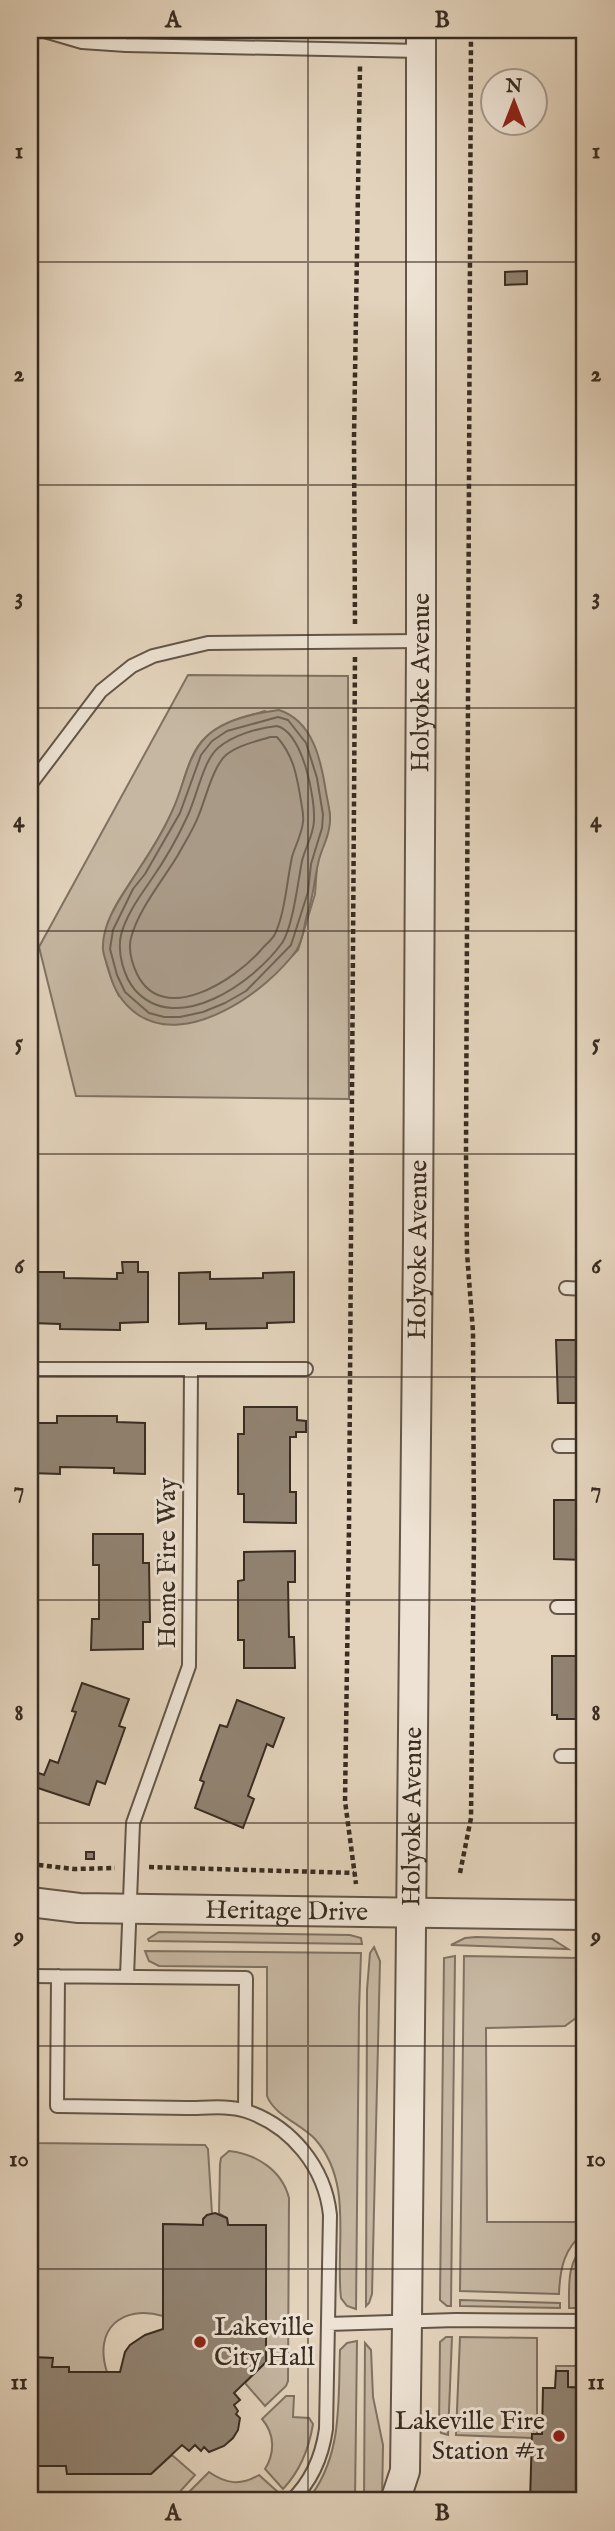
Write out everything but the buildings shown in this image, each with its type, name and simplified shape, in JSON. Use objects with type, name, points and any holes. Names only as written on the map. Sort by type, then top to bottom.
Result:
[{"type":"street","name":"Holyoke Avenue","points":[[395,2501],[405,2471],[407,2321],[422,641],[420,40]]},
{"type":"street","name":"Heritage Drive","points":[[30,1902],[79,1908],[585,1915]]},
{"type":"street","name":"Holyoke Avenue","points":[[405,2471],[417,2501]]},
{"type":"lane","points":[[41,30],[82,42],[360,51],[420,40]]},
{"type":"lane","points":[[30,785],[94,699],[110,682],[141,661],[173,649],[208,643],[422,641]]},
{"type":"lane","points":[[566,1288],[585,1289]]},
{"type":"lane","points":[[30,1369],[306,1369]]},
{"type":"lane","name":"Home Fire Way","points":[[127,1976],[133,1823],[189,1666],[191,1369]]},
{"type":"lane","points":[[559,1446],[585,1447]]},
{"type":"lane","points":[[557,1607],[585,1607]]},
{"type":"lane","points":[[561,1756],[585,1756]]},
{"type":"lane","points":[[30,1976],[246,1978],[245,2110]]},
{"type":"lane","points":[[58,1976],[57,2106],[245,2110],[272,2124],[297,2142],[312,2162],[323,2184],[330,2214],[328,2401],[323,2450],[305,2486],[291,2501]]},
{"type":"lane","points":[[328,2324],[585,2321]]},
{"type":"path","points":[[460,1873],[471,1818],[474,1537],[472,1332],[467,1252],[466,1165],[471,30]]},
{"type":"path","points":[[356,1884],[345,1801],[355,643],[354,438],[360,51]]},
{"type":"path","points":[[30,1864],[74,1869],[131,1867],[354,1873]]},
{"type":"shaded area","points":[[188,675],[348,676],[349,1099],[76,1096],[39,947]],"holes":[[[265,711],[326,796],[330,815],[317,866],[315,894],[298,950],[286,962],[119,996],[105,955],[106,929],[120,898],[174,809],[190,761],[206,737],[226,724]]]},
{"type":"shaded area","points":[[159,1932],[350,1935],[361,1938],[362,1944],[149,1941],[148,1939]]},
{"type":"shaded area","points":[[465,1938],[552,1939],[568,1949],[451,1945]]},
{"type":"shaded area","points":[[374,1947],[380,1961],[372,2294],[366,2306],[367,1990],[370,1953]]},
{"type":"shaded area","points":[[145,1951],[361,1953],[356,2309],[347,2306],[341,2298],[340,2215],[335,2175],[327,2156],[315,2139],[275,2109],[267,2096],[267,1967],[159,1966],[149,1961]]},
{"type":"shaded area","points":[[455,1956],[451,2306],[447,2306],[440,2300],[444,1958]]},
{"type":"shaded area","points":[[464,1956],[577,1958],[576,2018],[565,2026],[486,2028],[487,2222],[585,2222],[585,2232],[572,2245],[564,2259],[559,2294],[460,2291]]},
{"type":"shaded area","points":[[30,1990],[36,1994],[35,2063],[30,2063]]},
{"type":"shaded area","points":[[30,2118],[35,2118],[34,2143],[205,2145],[208,2149],[212,2214],[203,2225],[163,2224],[163,2316],[135,2314],[114,2323],[104,2343],[107,2372],[69,2372],[68,2367],[52,2367],[52,2358],[30,2357]]},
{"type":"shaded area","points":[[229,2151],[249,2156],[266,2165],[280,2179],[289,2198],[288,2381],[265,2406],[245,2383],[266,2362],[266,2225],[228,2225],[227,2218],[219,2213],[220,2164],[221,2158]]},
{"type":"shaded area","points":[[585,2244],[585,2308],[569,2308],[572,2266]]},
{"type":"shaded area","points":[[460,2300],[560,2303],[560,2308],[460,2306]]},
{"type":"shaded area","points":[[446,2337],[452,2337],[448,2435],[441,2433],[439,2428],[440,2342]]},
{"type":"shaded area","points":[[460,2337],[537,2338],[537,2434],[532,2434],[532,2438],[456,2435]]},
{"type":"shaded area","points":[[357,2341],[355,2501],[307,2501],[319,2484],[333,2448],[338,2409],[340,2350],[347,2343]]},
{"type":"shaded area","points":[[365,2343],[371,2350],[373,2397],[383,2445],[382,2501],[364,2501]]},
{"type":"shaded area","points":[[556,2366],[585,2366],[585,2388],[568,2387],[568,2371],[556,2371]]},
{"type":"shaded area","points":[[286,2396],[294,2396],[293,2417],[309,2418],[313,2424],[303,2459],[283,2489],[265,2469],[271,2457],[272,2444],[262,2419]]},
{"type":"shaded area","points":[[172,2455],[195,2475],[176,2496],[30,2496],[30,2466],[66,2466],[67,2474],[151,2474]]},
{"type":"shaded area","points":[[209,2472],[234,2482],[246,2481],[259,2475],[279,2493],[269,2501],[185,2501],[185,2496]]},
{"type":"water","points":[[279,710],[300,723],[313,743],[321,767],[330,815],[301,942],[283,967],[266,983],[224,1011],[179,1025],[157,1023],[137,1014],[119,995],[103,950],[106,928],[121,897],[166,825],[194,753],[206,737],[230,722]]},
{"type":"place","name":"Lakeville City Hall","points":[[200,2342]]},
{"type":"place","name":"Lakeville Fire Station #1","points":[[559,2436]]}]
